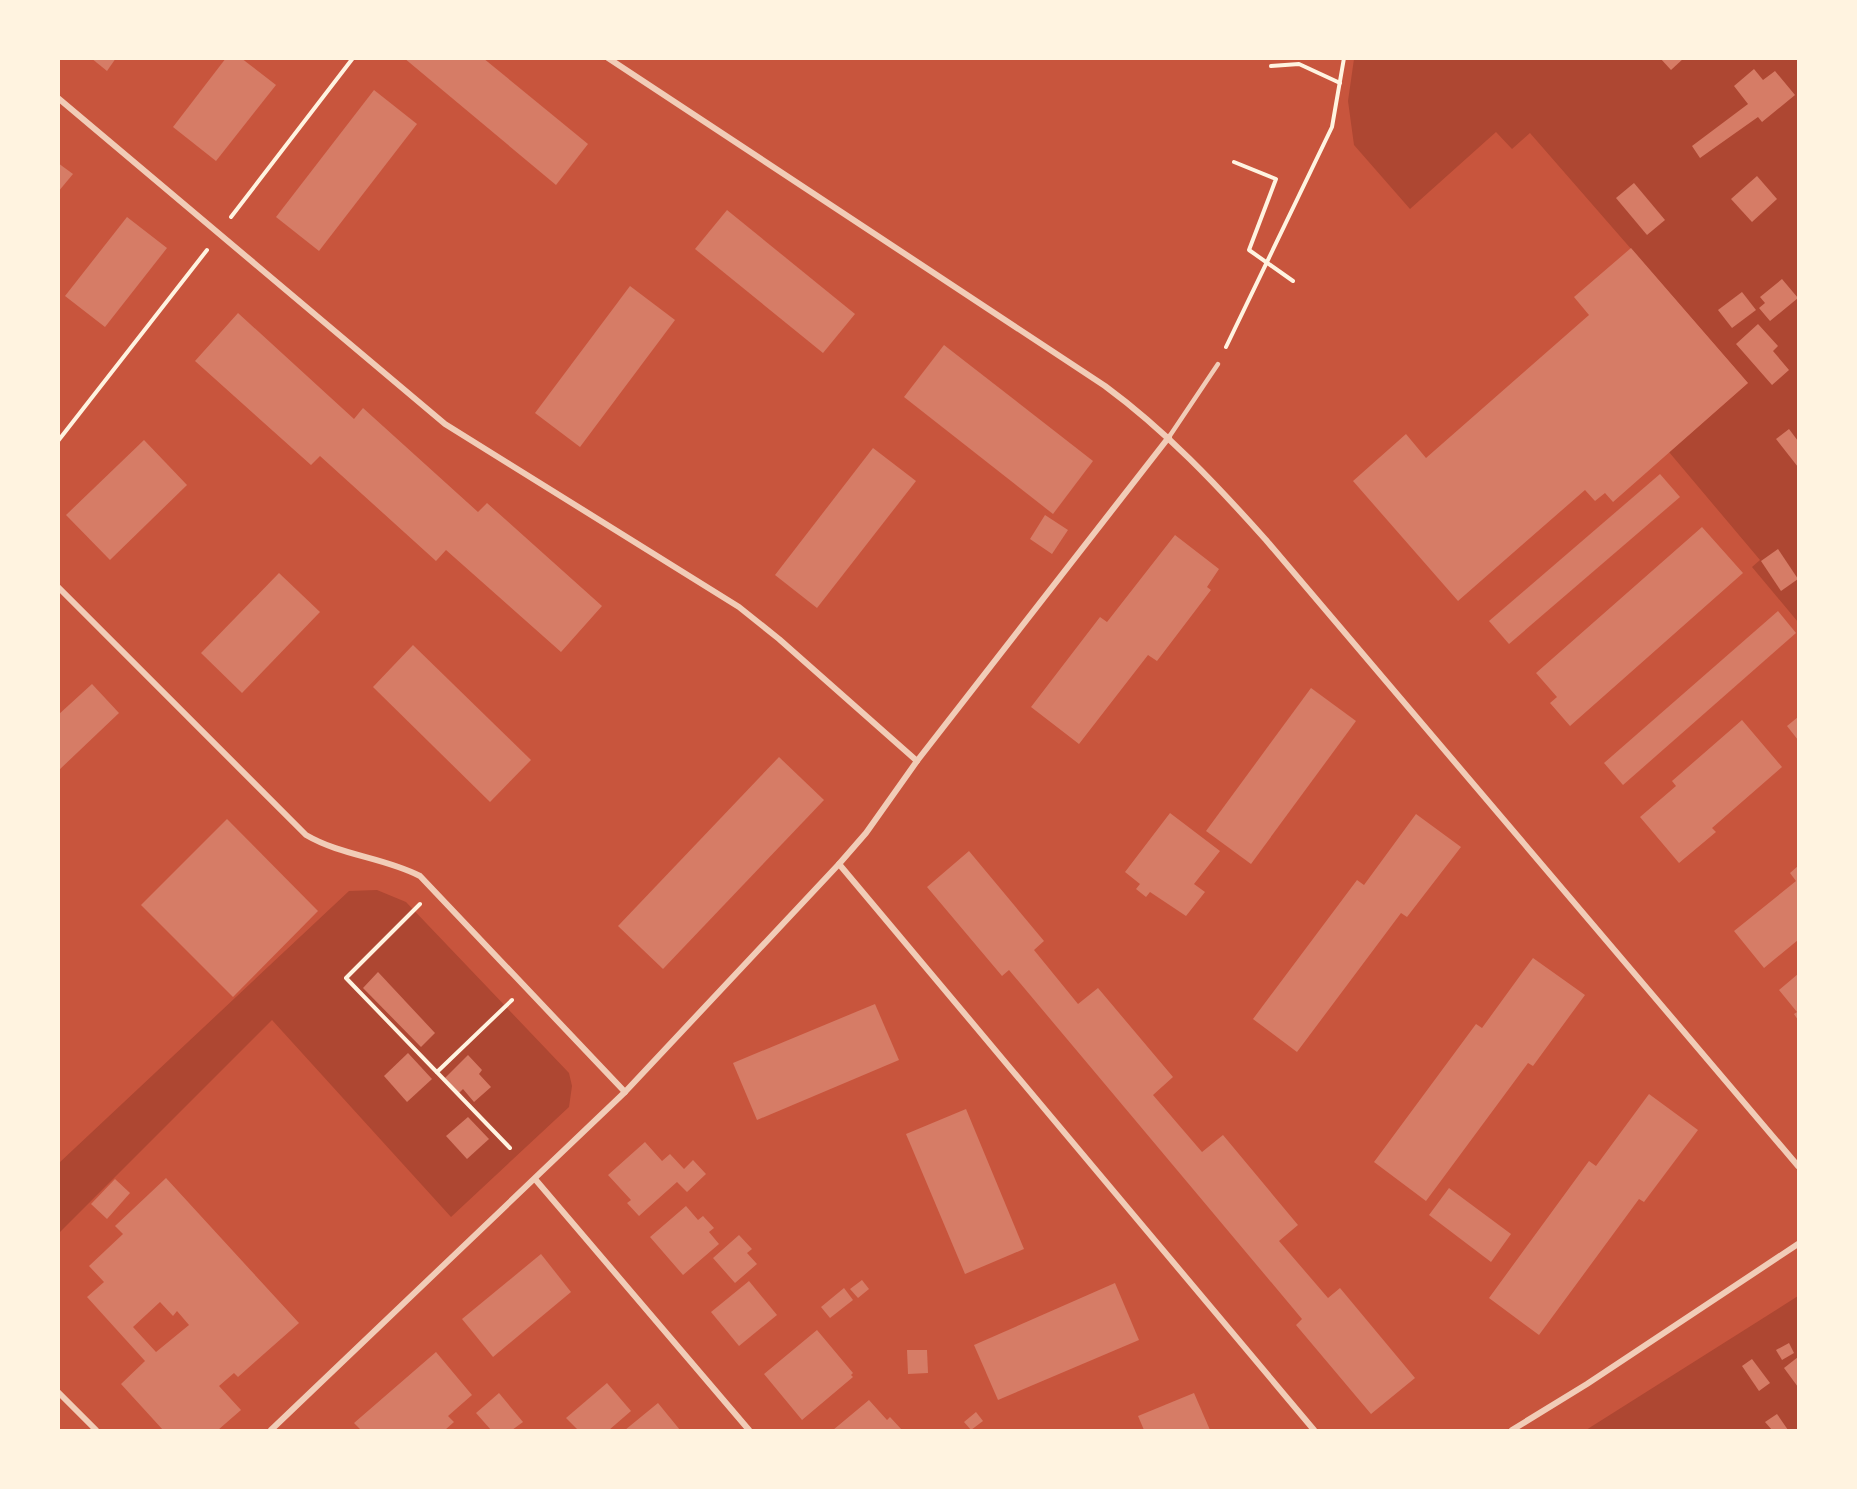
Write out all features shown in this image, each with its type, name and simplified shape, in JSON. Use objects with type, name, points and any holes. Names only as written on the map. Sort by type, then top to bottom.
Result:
[{"type":"street","points":[[608,58],[1105,386],[1169,437],[1222,490],[1266,540],[1798,1166]]},
{"type":"street","points":[[58,98],[220,232],[408,395],[445,424],[739,607],[797,654],[917,760]]},
{"type":"street","points":[[271,1431],[625,1092],[839,864],[866,833],[917,760],[1169,437]]},
{"type":"street","points":[[58,587],[306,835],[337,850],[405,868],[420,876],[435,889],[625,1092]]},
{"type":"street","points":[[839,864],[1314,1431]]},
{"type":"street","points":[[535,1179],[749,1431]]},
{"type":"street","points":[[1512,1431],[1798,1244]]},
{"type":"street","points":[[58,1392],[96,1431]]},
{"type":"lane","points":[[1169,437],[1218,364]]},
{"type":"path","points":[[58,441],[353,58]]},
{"type":"path","points":[[1218,364],[1332,127],[1344,58]]},
{"type":"path","points":[[1271,66],[1299,64],[1340,83]]},
{"type":"path","points":[[1234,162],[1276,179],[1249,250],[1293,281]]},
{"type":"path","points":[[435,889],[346,978],[510,1148]]},
{"type":"path","points":[[437,1072],[526,987]]},
{"type":"shaded area","points":[[1354,59],[1798,59],[1798,622],[1752,567],[1760,560],[1669,452],[1748,383],[1530,133],[1512,149],[1496,132],[1410,209],[1354,145],[1348,101]]},
{"type":"shaded area","points":[[377,890],[406,902],[569,1073],[572,1086],[569,1107],[451,1217],[272,1020],[59,1233],[59,1163],[349,891]]},
{"type":"shaded area","points":[[1798,1296],[1798,1430],[1586,1430]]},
{"type":"building","points":[[91,58],[116,58],[107,71]]},
{"type":"building","points":[[226,58],[241,58],[276,85],[216,161],[173,127]]},
{"type":"building","points":[[404,58],[483,58],[588,144],[556,185]]},
{"type":"building","points":[[1660,58],[1684,58],[1671,70]]},
{"type":"building","points":[[1754,69],[1763,80],[1775,71],[1795,95],[1762,122],[1758,117],[1700,158],[1692,146],[1748,104],[1734,86]]},
{"type":"building","points":[[374,90],[417,124],[319,251],[276,217]]},
{"type":"building","points":[[58,163],[73,174],[58,192]]},
{"type":"building","points":[[1757,176],[1777,199],[1752,222],[1731,199]]},
{"type":"building","points":[[1634,183],[1665,220],[1647,235],[1616,198]]},
{"type":"building","points":[[727,210],[855,314],[823,353],[695,249]]},
{"type":"building","points":[[127,217],[167,248],[105,327],[65,296]]},
{"type":"building","points":[[1631,248],[1748,383],[1613,502],[1605,493],[1595,501],[1585,490],[1458,601],[1353,481],[1406,434],[1426,458],[1589,315],[1574,297]]},
{"type":"building","points":[[1782,279],[1798,298],[1770,321],[1759,308],[1765,303],[1760,297]]},
{"type":"building","points":[[630,286],[675,320],[580,447],[535,413]]},
{"type":"building","points":[[1742,292],[1756,310],[1732,328],[1718,310]]},
{"type":"building","points":[[238,313],[354,419],[363,408],[478,512],[487,503],[602,606],[561,652],[446,550],[436,561],[320,456],[311,465],[195,361]]},
{"type":"building","points":[[1758,324],[1778,346],[1773,351],[1789,370],[1772,385],[1736,344]]},
{"type":"building","points":[[944,345],[1093,461],[1053,514],[904,397]]},
{"type":"building","points":[[1789,429],[1798,441],[1798,467],[1776,439]]},
{"type":"building","points":[[144,440],[187,485],[110,560],[66,515]]},
{"type":"building","points":[[873,448],[916,481],[817,608],[775,575]]},
{"type":"building","points":[[1660,474],[1680,497],[1509,644],[1489,621]]},
{"type":"building","points":[[1045,515],[1068,530],[1052,554],[1030,539]]},
{"type":"building","points":[[1702,527],[1743,573],[1570,726],[1550,703],[1557,697],[1536,673]]},
{"type":"building","points":[[1175,535],[1219,569],[1207,587],[1211,590],[1157,661],[1148,655],[1079,744],[1031,707],[1100,617],[1107,622]]},
{"type":"building","points":[[1778,549],[1798,579],[1781,591],[1761,561]]},
{"type":"building","points":[[279,573],[320,612],[242,693],[201,653]]},
{"type":"building","points":[[1778,611],[1796,633],[1623,785],[1604,763]]},
{"type":"building","points":[[413,645],[531,760],[490,802],[373,687]]},
{"type":"building","points":[[92,684],[119,713],[58,771],[58,715]]},
{"type":"building","points":[[1311,688],[1356,721],[1251,864],[1206,831]]},
{"type":"building","points":[[1798,717],[1798,740],[1787,726]]},
{"type":"building","points":[[1742,720],[1782,767],[1712,828],[1716,832],[1679,863],[1640,817],[1676,786],[1672,781]]},
{"type":"building","points":[[779,757],[824,800],[663,969],[618,926]]},
{"type":"building","points":[[1170,813],[1220,851],[1194,884],[1205,892],[1186,916],[1150,892],[1146,897],[1136,889],[1140,884],[1125,872]]},
{"type":"building","points":[[1416,814],[1461,847],[1407,917],[1401,913],[1297,1052],[1253,1019],[1357,880],[1364,885]]},
{"type":"building","points":[[227,819],[318,911],[233,997],[141,905]]},
{"type":"building","points":[[969,851],[1044,941],[1034,950],[1078,1004],[1098,988],[1173,1077],[1153,1095],[1202,1152],[1223,1135],[1298,1225],[1279,1241],[1328,1298],[1340,1288],[1415,1378],[1371,1414],[1296,1325],[1302,1319],[1009,970],[1002,976],[927,887]]},
{"type":"building","points":[[1798,866],[1798,940],[1764,968],[1734,931],[1796,881],[1790,873]]},
{"type":"building","points":[[1533,958],[1585,995],[1533,1066],[1528,1063],[1426,1201],[1374,1162],[1476,1024],[1482,1028]]},
{"type":"building","points":[[378,972],[435,1033],[421,1047],[363,988]]},
{"type":"building","points":[[1798,974],[1798,1020],[1794,1014],[1797,1012],[1779,990]]},
{"type":"building","points":[[875,1004],[899,1060],[757,1120],[733,1063]]},
{"type":"building","points":[[408,1053],[432,1079],[407,1102],[384,1076]]},
{"type":"building","points":[[468,1055],[482,1070],[479,1074],[491,1087],[474,1102],[463,1089],[459,1093],[445,1078]]},
{"type":"building","points":[[1649,1094],[1698,1130],[1644,1202],[1639,1199],[1539,1335],[1489,1298],[1589,1161],[1596,1166]]},
{"type":"building","points":[[966,1109],[1024,1249],[965,1274],[906,1134]]},
{"type":"building","points":[[468,1117],[489,1139],[467,1159],[446,1136]]},
{"type":"building","points":[[645,1142],[662,1161],[670,1154],[684,1169],[693,1160],[706,1174],[687,1192],[677,1182],[639,1216],[627,1203],[631,1200],[608,1175]]},
{"type":"building","points":[[166,1178],[299,1323],[238,1377],[234,1373],[219,1386],[241,1410],[218,1430],[163,1430],[121,1384],[145,1361],[87,1297],[104,1282],[89,1266],[123,1234],[115,1226]],"holes":[[[160,1302],[173,1316],[177,1311],[189,1325],[156,1352],[133,1327]]]},
{"type":"building","points":[[115,1179],[130,1193],[107,1219],[91,1204]]},
{"type":"building","points":[[1449,1188],[1511,1234],[1491,1262],[1429,1215]]},
{"type":"building","points":[[686,1206],[698,1220],[703,1216],[714,1228],[709,1232],[719,1244],[683,1275],[650,1237]]},
{"type":"building","points":[[739,1235],[752,1249],[747,1253],[757,1264],[735,1283],[713,1258]]},
{"type":"building","points":[[541,1254],[571,1292],[493,1357],[462,1319]]},
{"type":"building","points":[[862,1280],[869,1289],[858,1298],[850,1289]]},
{"type":"building","points":[[749,1281],[777,1315],[739,1346],[711,1312]]},
{"type":"building","points":[[1115,1283],[1139,1340],[998,1400],[974,1345]]},
{"type":"building","points":[[844,1288],[853,1300],[830,1318],[821,1307]]},
{"type":"building","points":[[817,1330],[853,1373],[851,1375],[853,1377],[802,1420],[764,1374]]},
{"type":"building","points":[[1789,1343],[1794,1353],[1782,1360],[1776,1350]]},
{"type":"building","points":[[907,1350],[927,1350],[928,1373],[908,1374]]},
{"type":"building","points":[[436,1352],[472,1395],[448,1416],[454,1422],[445,1430],[361,1430],[354,1423]]},
{"type":"building","points":[[1798,1357],[1798,1387],[1784,1368]]},
{"type":"building","points":[[1752,1359],[1770,1383],[1759,1391],[1742,1366]]},
{"type":"building","points":[[607,1383],[631,1411],[609,1430],[578,1430],[566,1418]]},
{"type":"building","points":[[499,1393],[523,1422],[512,1430],[491,1430],[476,1413]]},
{"type":"building","points":[[1194,1393],[1210,1430],[1144,1430],[1138,1416]]},
{"type":"building","points":[[869,1400],[887,1420],[890,1417],[902,1430],[833,1430]]},
{"type":"building","points":[[658,1403],[680,1430],[625,1430]]},
{"type":"building","points":[[976,1412],[983,1421],[971,1430],[964,1422]]},
{"type":"building","points":[[1777,1414],[1788,1430],[1772,1430],[1765,1422]]}]
